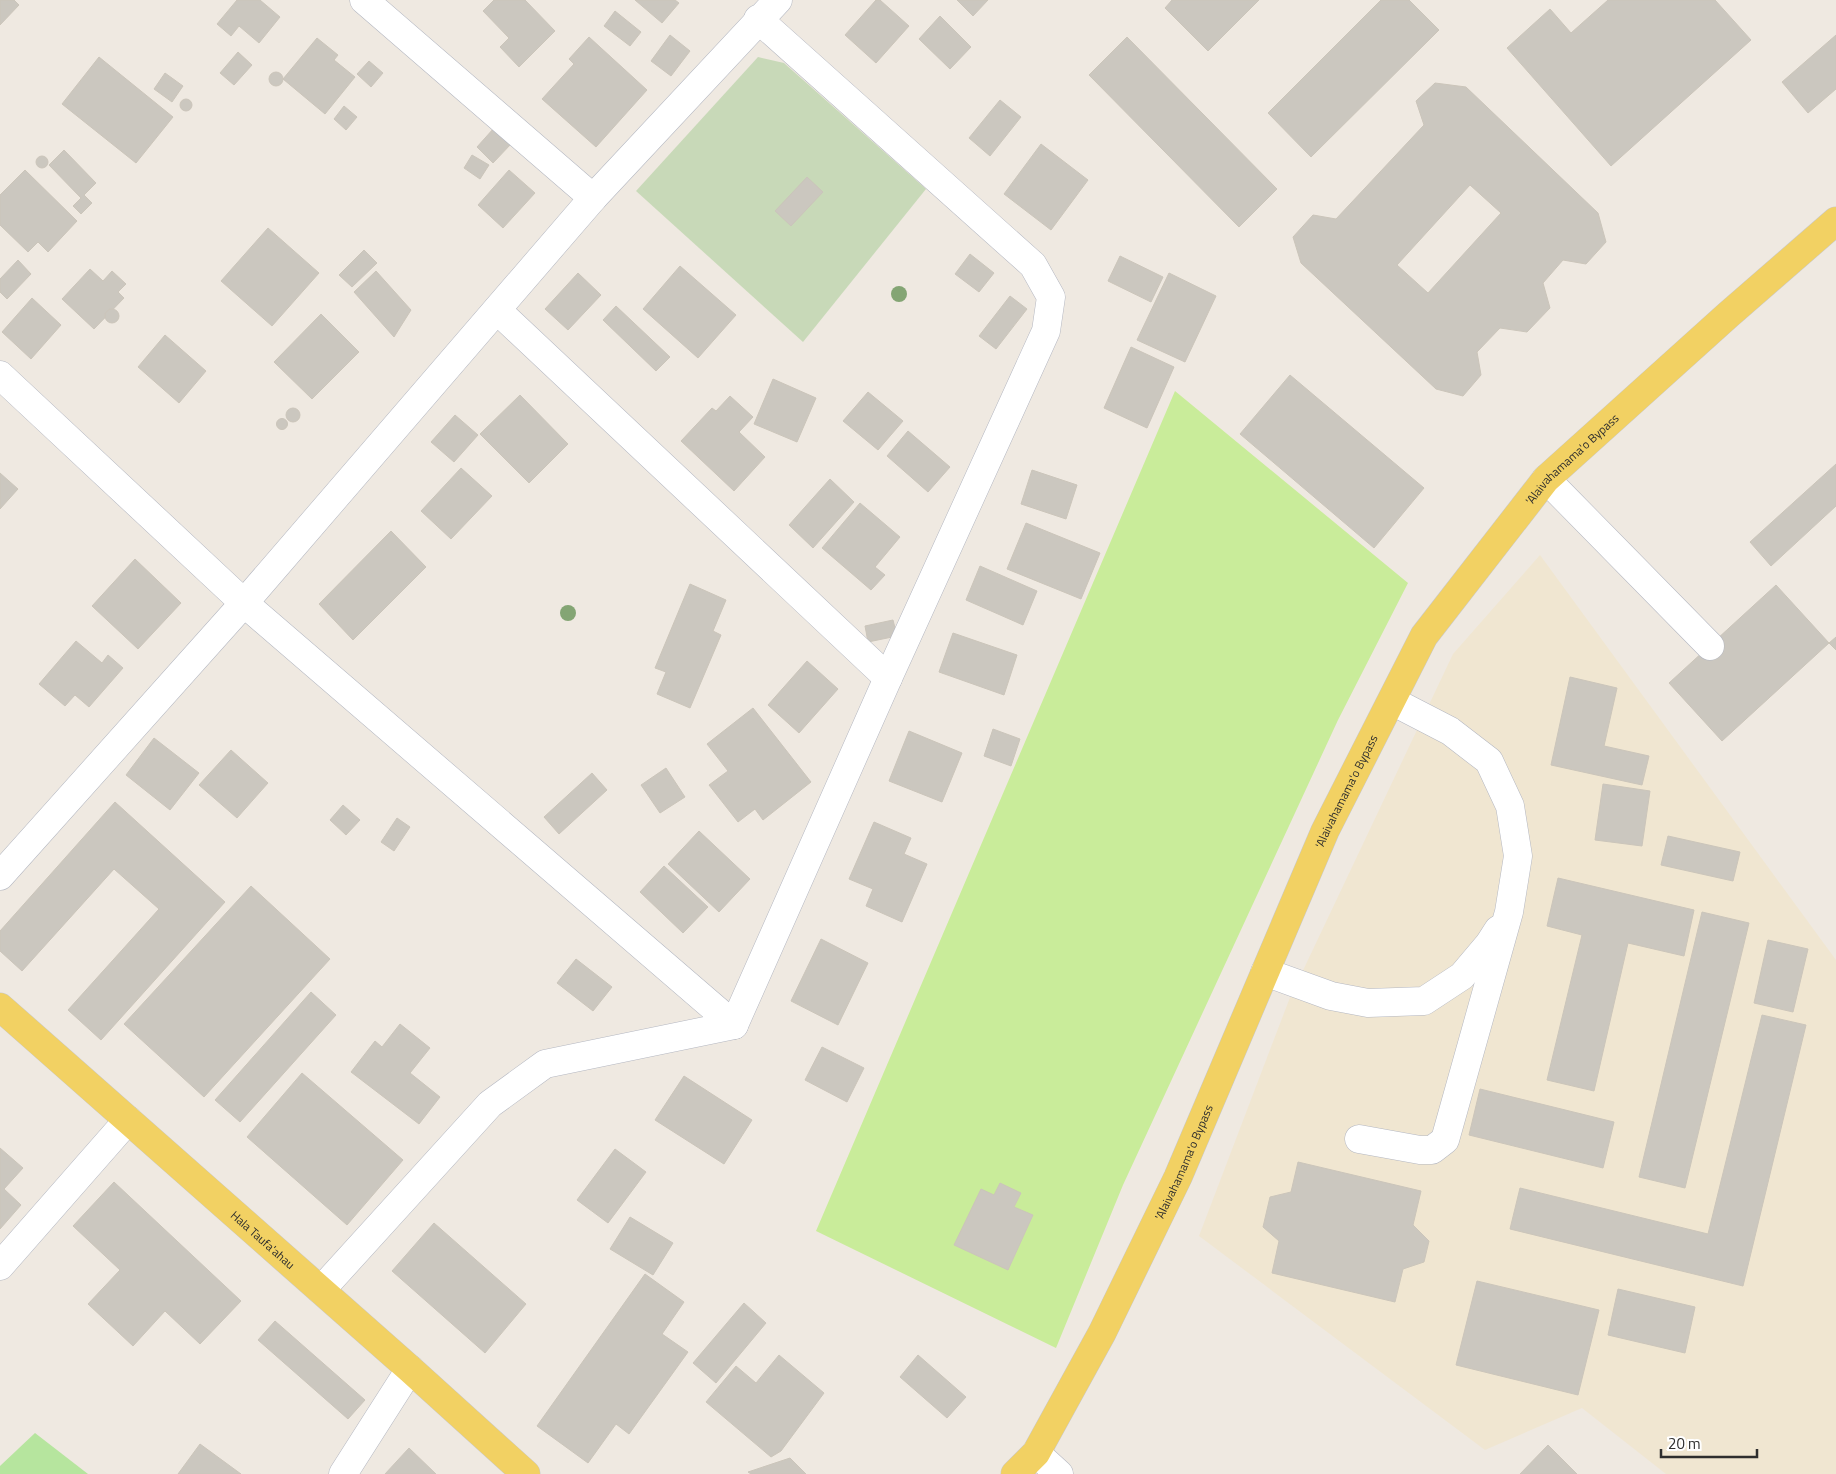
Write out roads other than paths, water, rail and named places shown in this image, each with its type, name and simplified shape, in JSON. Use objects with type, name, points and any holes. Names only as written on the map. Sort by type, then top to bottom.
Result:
[{"type":"main road","name":"'Alaivahamama'o Bypass","points":[[1015,1474],[1036,1454],[1102,1333],[1178,1177],[1325,831],[1424,636],[1546,479],[1728,315],[1836,221]]},
{"type":"main road","name":"Hala Taufa'ahau","points":[[0,1007],[410,1369],[526,1474]]},
{"type":"street","points":[[364,0],[593,198]]},
{"type":"street","points":[[0,876],[244,603],[593,198],[758,19],[778,0]]},
{"type":"street","points":[[734,1025],[888,678],[1046,331],[1051,297],[1033,266],[758,19]]},
{"type":"street","points":[[497,310],[888,678]]},
{"type":"street","points":[[0,375],[244,603],[734,1025]]},
{"type":"street","points":[[1546,479],[1710,646]]},
{"type":"street","points":[[1359,1139],[1420,1150],[1432,1150],[1445,1140],[1509,912],[1518,856],[1510,806],[1489,761],[1450,731],[1392,701]]},
{"type":"street","points":[[1265,972],[1331,996],[1368,1002],[1424,1001],[1462,976],[1489,944],[1509,912]]},
{"type":"street","points":[[321,1290],[490,1104],[545,1064],[734,1025]]},
{"type":"street","points":[[0,1266],[128,1120]]},
{"type":"street","points":[[343,1474],[410,1369]]},
{"type":"street","points":[[1036,1454],[1059,1474]]}]
